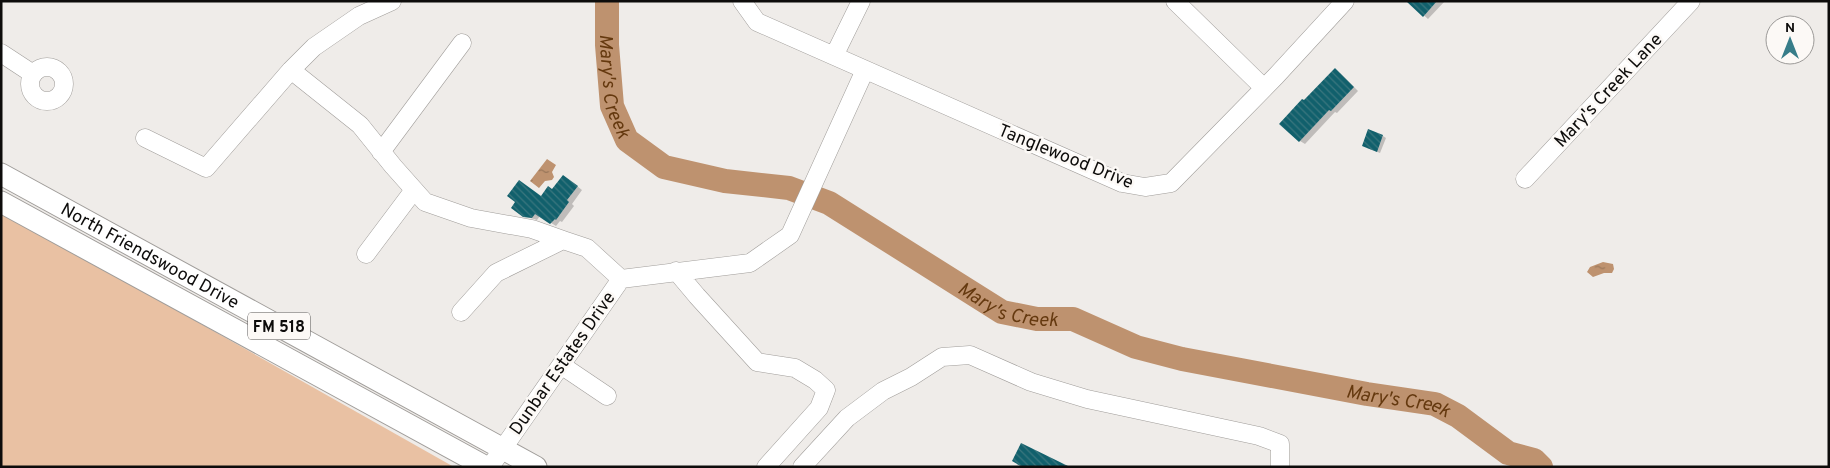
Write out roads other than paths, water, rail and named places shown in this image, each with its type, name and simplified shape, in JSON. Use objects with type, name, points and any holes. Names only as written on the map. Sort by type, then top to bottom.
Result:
[{"type":"main road","name":"North Friendswood Drive","points":[[1,174],[536,467]]},
{"type":"main road","name":"North Friendswood Drive","points":[[1,202],[486,467]]},
{"type":"street","points":[[145,138],[206,168],[291,70],[314,47],[359,16],[392,1]]},
{"type":"street","name":"Tanglewood Drive","points":[[742,1],[757,22],[1122,183],[1144,187],[1171,183],[1264,88],[1345,1]]},
{"type":"street","points":[[834,56],[861,1]]},
{"type":"street","points":[[1175,1],[1264,88]]},
{"type":"street","name":"Mary's Creek Lane","points":[[1525,179],[1691,1]]},
{"type":"street","points":[[381,152],[462,43]]},
{"type":"street","points":[[1,53],[33,74]]},
{"type":"street","points":[[291,70],[360,125],[425,202],[471,218],[532,229],[587,248],[620,279]]},
{"type":"street","name":"Dunbar Estates Drive","points":[[490,467],[620,279],[750,263],[790,235],[865,70]]},
{"type":"street","points":[[366,254],[414,190]]},
{"type":"street","points":[[461,312],[496,273],[563,240]]},
{"type":"street","points":[[676,271],[757,362],[795,368],[815,380],[826,390],[819,408],[766,467]]},
{"type":"street","points":[[802,467],[847,418],[883,392],[942,357],[970,355],[1031,382],[1087,399],[1259,436],[1280,444],[1280,467]]},
{"type":"street","points":[[562,365],[608,396]]},
{"type":"water","points":[[547,159],[556,165],[552,172],[554,177],[552,180],[545,181],[539,188],[530,181]]},
{"type":"water","points":[[1603,262],[1613,264],[1614,269],[1612,273],[1604,273],[1593,277],[1587,272],[1590,267]]},
{"type":"waterway","name":"Mary's Creek","points":[[607,1],[607,45],[612,106],[627,140],[664,167],[725,181],[789,188],[829,203],[1002,312],[1037,319],[1073,319],[1136,347],[1182,359],[1367,394],[1435,404],[1458,416],[1508,453],[1534,460],[1541,467]]}]
